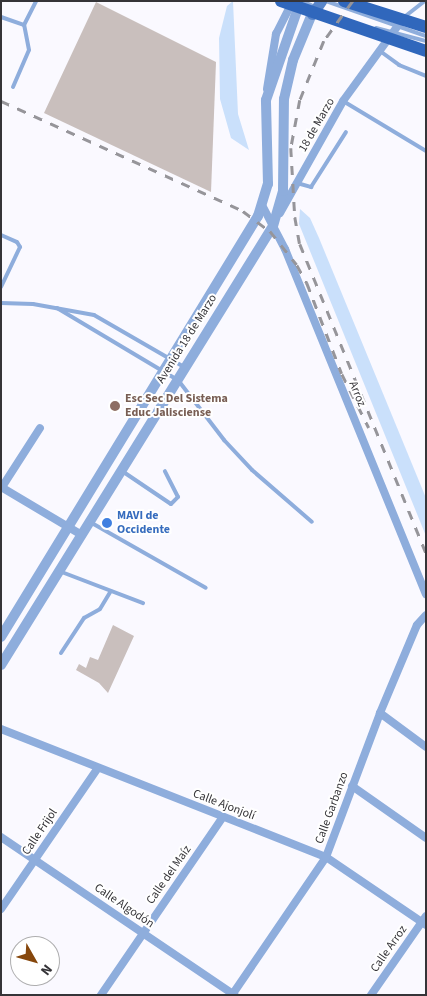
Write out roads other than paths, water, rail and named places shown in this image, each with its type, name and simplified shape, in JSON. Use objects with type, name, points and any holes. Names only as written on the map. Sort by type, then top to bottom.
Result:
[{"type":"main road","points":[[344,1],[394,29],[426,51]]},
{"type":"main road","points":[[296,3],[319,6],[394,29],[426,27]]},
{"type":"street","name":"Avenida 18 de Marzo","points":[[1,637],[171,360],[262,205],[268,184],[266,100],[296,3]]},
{"type":"street","name":"Avenida 18 de Marzo","points":[[1,665],[273,226],[282,191],[284,99],[293,60],[319,6]]},
{"type":"street","name":"18 de Marzo","points":[[273,226],[343,101],[394,29]]},
{"type":"street","name":"Arroz","points":[[262,205],[285,248],[426,594]]},
{"type":"street","points":[[40,428],[1,487],[82,535]]},
{"type":"street","name":"Calle Garbanzo","points":[[233,995],[326,857],[380,713],[416,625],[426,615]]},
{"type":"street","points":[[380,713],[426,747]]},
{"type":"street","name":"Calle Ajonjolí","points":[[1,729],[326,857],[424,921]]},
{"type":"street","name":"Calle Frijol","points":[[1,909],[98,768]]},
{"type":"street","points":[[352,786],[426,838]]},
{"type":"street","name":"Calle del Maíz","points":[[101,995],[223,818]]},
{"type":"street","name":"Calle Algodón","points":[[1,837],[233,995]]},
{"type":"street","name":"Calle Arroz","points":[[371,995],[424,921]]},
{"type":"lane","points":[[14,87],[29,50],[24,25],[36,1]]},
{"type":"lane","points":[[394,29],[425,1]]},
{"type":"lane","points":[[319,6],[394,29],[426,36]]},
{"type":"lane","points":[[1,17],[24,25]]},
{"type":"lane","points":[[394,29],[426,42]]},
{"type":"lane","points":[[378,50],[399,65],[426,76]]},
{"type":"lane","points":[[343,101],[426,151]]},
{"type":"lane","points":[[297,183],[311,187],[346,132]]},
{"type":"lane","points":[[1,235],[15,240],[20,247],[1,287]]},
{"type":"lane","points":[[1,303],[57,308],[94,315],[185,368]]},
{"type":"lane","points":[[57,308],[178,380],[224,440],[252,470],[312,522]]},
{"type":"lane","points":[[122,471],[171,504],[178,497],[165,471]]},
{"type":"lane","points":[[90,522],[206,588]]},
{"type":"lane","points":[[59,571],[143,603]]},
{"type":"lane","points":[[61,653],[84,618],[100,609],[112,591]]},
{"type":"water","points":[[233,1],[238,114],[249,150],[231,138],[220,99],[219,38],[227,6]]},
{"type":"water","points":[[300,209],[310,218],[319,238],[426,498],[426,536],[299,224]]},
{"type":"railway","points":[[353,1],[324,41],[300,100],[291,148],[295,217],[300,244],[426,552]]},
{"type":"railway","points":[[1,101],[243,211],[270,231],[297,265],[307,283],[342,374],[369,428]]},
{"type":"place","name":"Esc Sec Del Sistema Educ Jalisciense","points":[[115,406]]},
{"type":"place","name":"MAVI de Occidente","points":[[107,523]]}]
